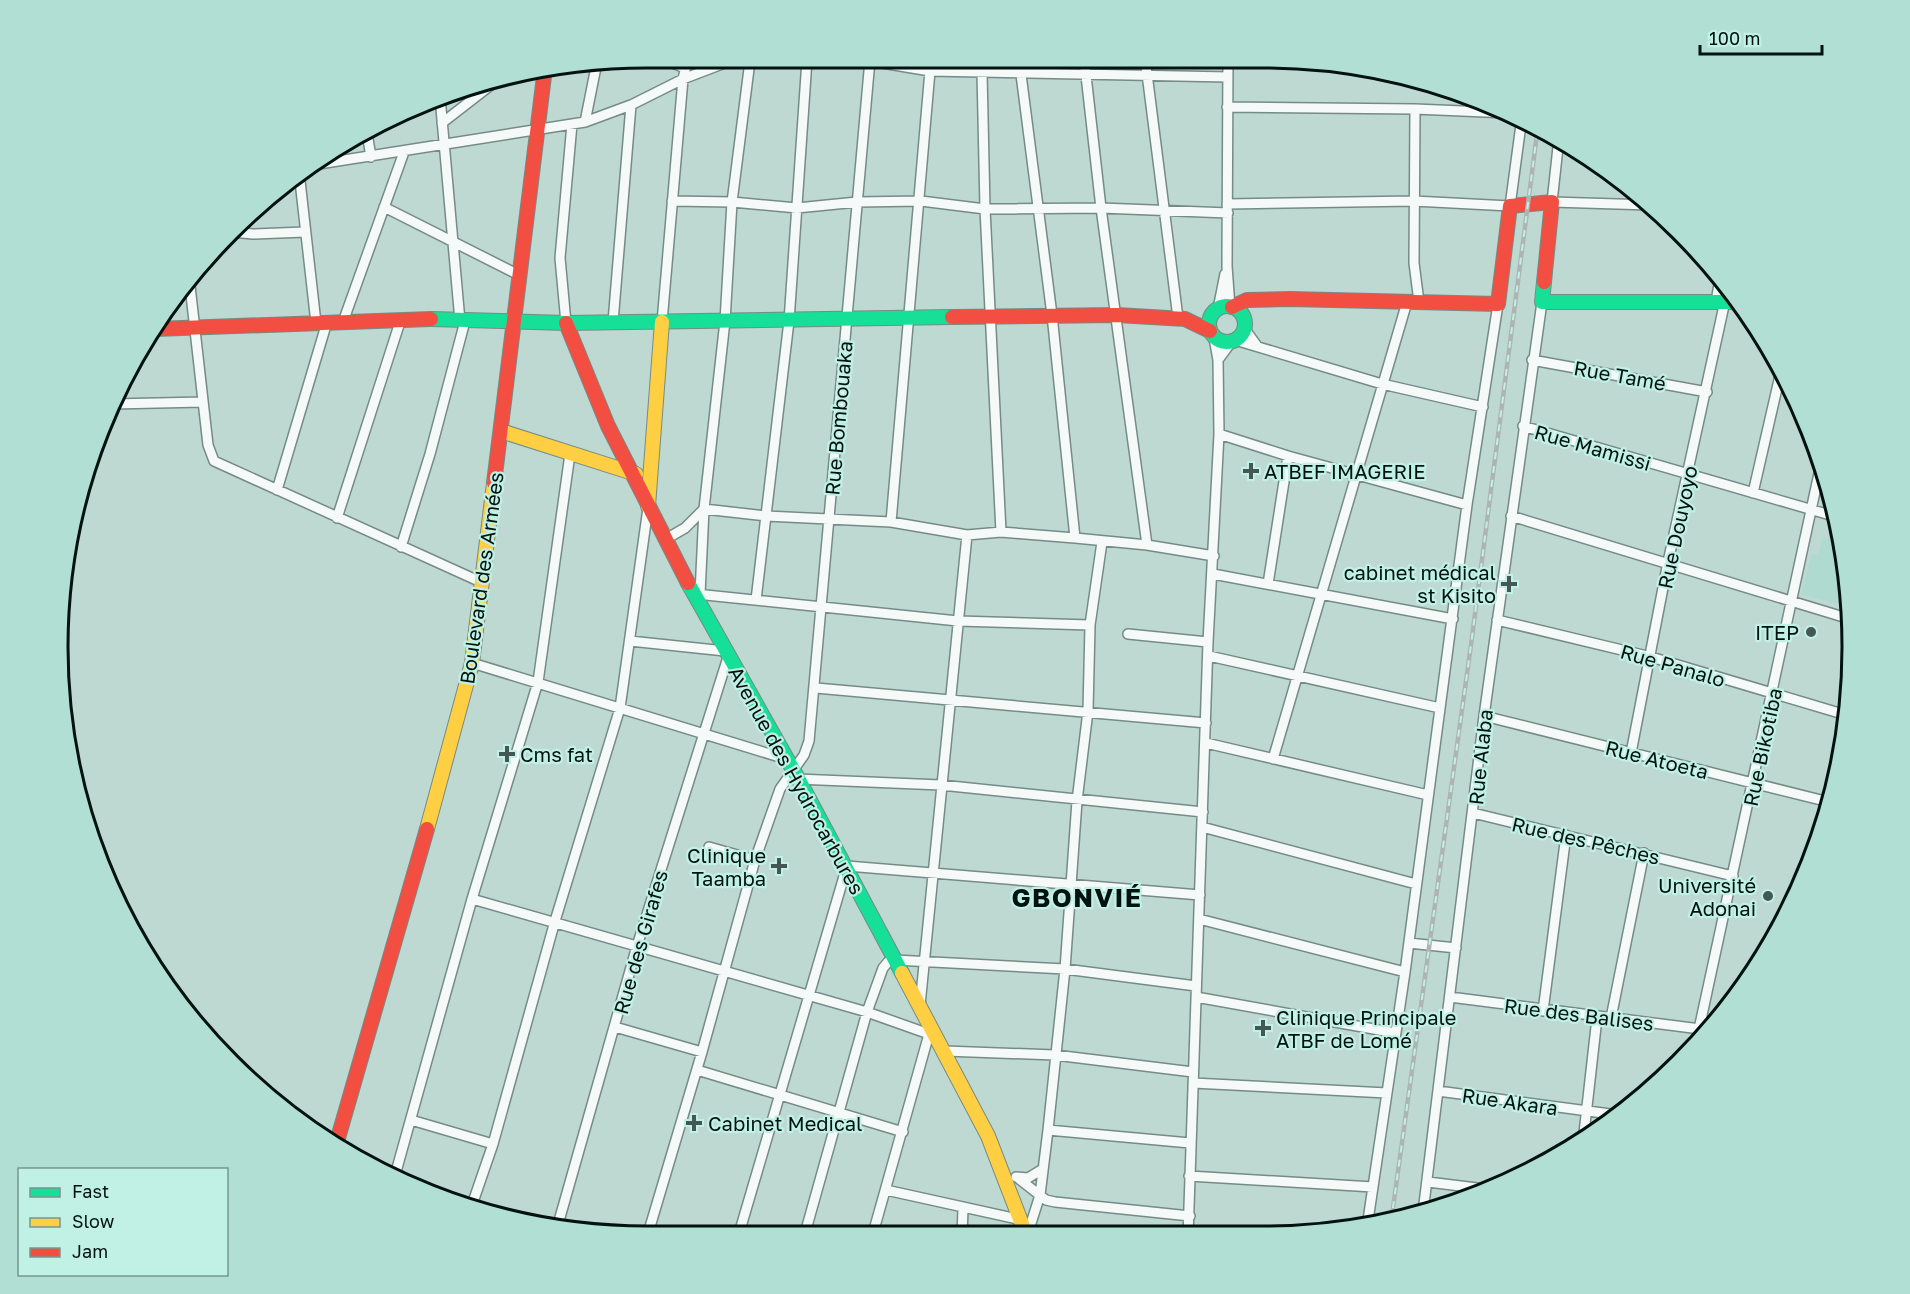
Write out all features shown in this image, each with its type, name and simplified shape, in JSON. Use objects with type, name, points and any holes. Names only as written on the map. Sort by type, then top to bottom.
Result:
[{"type":"main road","name":"Boulevard des Armées","points":[[338,1137],[412,883],[472,663],[543,77]]},
{"type":"main road","points":[[162,329],[195,330],[321,322],[789,321],[992,315],[1117,315],[1181,319],[1223,310],[1246,300],[1498,304],[1510,206],[1552,202],[1542,302],[1729,302]]},
{"type":"main road","points":[[1239,333],[1254,305],[1264,300]]},
{"type":"main road","points":[[1223,310],[1241,314],[1239,333]]},
{"type":"main road","points":[[1212,334],[1223,310]]},
{"type":"main road","points":[[1181,319],[1212,334],[1239,333]]},
{"type":"main road","points":[[648,506],[662,322]]},
{"type":"main road","name":"Avenue des Hydrocarbures","points":[[566,323],[601,408],[648,506],[727,654],[847,866],[920,1006],[930,1031],[945,1051],[1004,1171],[1023,1226]]},
{"type":"main road","points":[[501,431],[632,474],[652,472]]},
{"type":"street","points":[[662,322],[685,68]]},
{"type":"street","points":[[329,162],[585,122],[631,105],[683,79],[712,68]]},
{"type":"street","points":[[749,68],[732,202],[725,321],[697,594],[958,621],[1090,625]]},
{"type":"street","points":[[756,600],[789,321],[806,68]]},
{"type":"street","name":"Rue Bombouaka","points":[[650,1226],[697,1070],[755,860],[780,789],[795,776],[808,748],[816,688],[820,605],[869,68]]},
{"type":"street","points":[[912,68],[930,71],[1021,74],[1228,77]]},
{"type":"street","points":[[891,522],[921,201],[930,68]]},
{"type":"street","points":[[1020,68],[1052,315],[1075,538]]},
{"type":"street","points":[[1086,68],[1101,208],[1147,545]]},
{"type":"street","points":[[1146,68],[1181,319]]},
{"type":"street","points":[[1223,310],[1227,266],[1228,68]]},
{"type":"street","points":[[585,122],[595,70]]},
{"type":"street","points":[[982,72],[985,209],[1001,532]]},
{"type":"street","points":[[442,123],[483,91]]},
{"type":"street","points":[[613,322],[631,105]]},
{"type":"street","points":[[401,547],[430,454],[463,321],[451,241],[441,106]]},
{"type":"street","points":[[1227,107],[1485,112]]},
{"type":"street","points":[[1273,759],[1382,384],[1413,302],[1415,109]]},
{"type":"street","points":[[566,323],[560,258],[572,124]]},
{"type":"street","points":[[672,201],[732,202],[797,208],[857,202],[921,201],[985,209],[1228,209],[1414,201],[1510,206],[1521,128]]},
{"type":"street","points":[[369,139],[371,156]]},
{"type":"street","points":[[1557,148],[1552,202],[1637,205]]},
{"type":"street","points":[[343,322],[404,152]]},
{"type":"street","points":[[277,490],[321,322],[305,232],[300,183]]},
{"type":"street","points":[[384,207],[519,275]]},
{"type":"street","points":[[241,233],[305,232]]},
{"type":"street","points":[[190,290],[209,451],[214,461],[483,584]]},
{"type":"street","name":"Rue Douyoyo","points":[[1631,753],[1668,562],[1707,392],[1720,290]]},
{"type":"street","name":"Rue Alaba","points":[[1424,1204],[1484,716],[1532,360],[1542,302]]},
{"type":"street","points":[[1369,1216],[1454,619],[1467,505],[1498,304]]},
{"type":"street","points":[[337,518],[400,322]]},
{"type":"street","points":[[1218,360],[1239,333],[1258,348],[1382,384],[1483,407]]},
{"type":"street","points":[[1189,1226],[1208,642],[1219,434],[1218,360],[1212,334]]},
{"type":"street","name":"Rue Tamé","points":[[1532,360],[1707,392]]},
{"type":"street","points":[[1754,493],[1778,382]]},
{"type":"street","points":[[121,404],[203,402]]},
{"type":"street","name":"Rue Mamissi","points":[[1523,426],[1827,514]]},
{"type":"street","points":[[1219,434],[1356,476],[1467,505]]},
{"type":"street","points":[[397,1170],[472,899],[538,682],[570,454]]},
{"type":"street","points":[[1268,584],[1288,456]]},
{"type":"street","name":"Rue Bikotiba","points":[[1705,1021],[1733,876],[1818,480]]},
{"type":"street","points":[[474,1200],[493,1144],[555,921],[620,708],[648,506]]},
{"type":"street","points":[[704,509],[766,516],[891,522],[967,536],[1001,532],[1075,538],[1147,545],[1214,556]]},
{"type":"street","points":[[666,539],[685,528],[704,509]]},
{"type":"street","points":[[1511,516],[1841,617]]},
{"type":"street","points":[[920,1006],[967,536]]},
{"type":"street","points":[[1030,1226],[1040,1195],[1065,969],[1077,801],[1088,711],[1090,625],[1102,542]]},
{"type":"street","points":[[1213,574],[1454,619]]},
{"type":"street","name":"Rue Panalo","points":[[1497,620],[1651,657],[1839,713]]},
{"type":"street","points":[[1128,633],[1208,642]]},
{"type":"street","points":[[630,641],[727,654]]},
{"type":"street","name":"Rue des Girafes","points":[[558,1220],[637,946],[727,654]]},
{"type":"street","points":[[1209,656],[1440,708]]},
{"type":"street","points":[[472,663],[786,759]]},
{"type":"street","points":[[816,688],[1206,723]]},
{"type":"street","name":"Rue Atoeta","points":[[1484,716],[1822,800]]},
{"type":"street","points":[[1206,743],[1428,795]]},
{"type":"street","points":[[795,776],[941,785],[1077,801],[1163,806],[1203,812]]},
{"type":"street","name":"Rue des Pêches","points":[[1473,813],[1733,876]]},
{"type":"street","points":[[1202,827],[1416,884]]},
{"type":"street","points":[[1544,1011],[1566,835]]},
{"type":"street","points":[[709,848],[755,860]]},
{"type":"street","points":[[1611,1018],[1644,853]]},
{"type":"street","points":[[741,1226],[847,866],[1200,895]]},
{"type":"street","points":[[472,899],[555,921],[930,1031],[875,1226]]},
{"type":"street","points":[[1199,919],[1405,972]]},
{"type":"street","points":[[1409,943],[1456,948]]},
{"type":"street","points":[[807,1226],[867,1012],[883,968],[888,962],[895,960],[1065,969],[1196,986]]},
{"type":"street","points":[[1196,997],[1396,1034]]},
{"type":"street","name":"Rue des Balises","points":[[1450,997],[1597,1018],[1699,1028]]},
{"type":"street","points":[[1585,1129],[1597,1018]]},
{"type":"street","points":[[615,1027],[702,1052]]},
{"type":"street","points":[[945,1051],[1055,1055],[1193,1072]]},
{"type":"street","points":[[697,1070],[903,1132]]},
{"type":"street","points":[[1193,1083],[1387,1093]]},
{"type":"street","name":"Rue Akara","points":[[1438,1091],[1606,1114]]},
{"type":"street","points":[[411,1120],[493,1144]]},
{"type":"street","points":[[1048,1130],[1190,1143]]},
{"type":"street","points":[[1018,1178],[1028,1178],[1041,1170]]},
{"type":"street","points":[[1004,1171],[1018,1178],[1040,1195],[1055,1202],[1190,1216]]},
{"type":"street","points":[[1190,1176],[1373,1187]]},
{"type":"street","points":[[1428,1182],[1471,1187]]},
{"type":"street","points":[[886,1190],[963,1208],[1019,1215],[1055,1202]]},
{"type":"street","points":[[962,1226],[963,1208]]},
{"type":"shaded area","points":[[1829,534],[1831,534],[1838,571],[1841,605],[1801,594],[1812,553],[1818,555],[1823,538],[1828,539]]},
{"type":"railway","points":[[1392,1211],[1471,645],[1537,136]]},
{"type":"traffic: fast","points":[[1544,282],[1542,302],[1729,302]]},
{"type":"traffic: fast","points":[[1227,306],[1239,312],[1245,324],[1239,336],[1227,342],[1215,336],[1209,324],[1215,312],[1227,306]]},
{"type":"traffic: fast","points":[[431,319],[566,323],[952,317]]},
{"type":"traffic: fast","points":[[688,583],[800,782],[902,973]]},
{"type":"traffic: slow","points":[[648,506],[662,322]]},
{"type":"traffic: slow","points":[[501,431],[636,474]]},
{"type":"traffic: slow","points":[[427,829],[472,663],[494,483]]},
{"type":"traffic: slow","points":[[902,973],[988,1136],[1023,1226]]},
{"type":"traffic: jam","points":[[494,483],[544,77]]},
{"type":"traffic: jam","points":[[1232,307],[1247,300],[1290,299],[1498,304],[1510,206],[1552,202],[1544,282]]},
{"type":"traffic: jam","points":[[952,317],[1117,315],[1185,319],[1210,331]]},
{"type":"traffic: jam","points":[[163,329],[431,319]]},
{"type":"traffic: jam","points":[[566,323],[608,426],[688,583]]},
{"type":"traffic: jam","points":[[338,1137],[427,829]]},
{"type":"place","name":"ATBEF IMAGERIE","points":[[1251,471]]},
{"type":"place","name":"cabinet médical st Kisito","points":[[1509,584]]},
{"type":"place","name":"ITEP","points":[[1811,632]]},
{"type":"place","name":"Cms fat","points":[[507,754]]},
{"type":"place","name":"Clinique Taamba","points":[[779,866]]},
{"type":"place","name":"Université Adonai","points":[[1768,896]]},
{"type":"place","name":"Clinique Principale ATBF de Lomé","points":[[1263,1028]]},
{"type":"place","name":"Cabinet Medical","points":[[694,1123]]},
{"type":"district","name":"GBONVIÉ","points":[[1077,897]]}]
